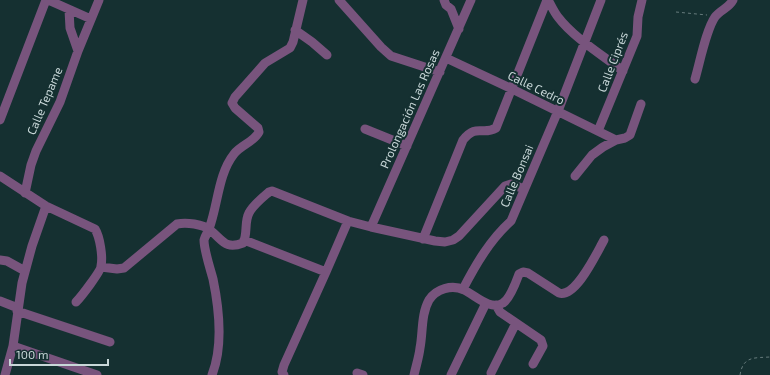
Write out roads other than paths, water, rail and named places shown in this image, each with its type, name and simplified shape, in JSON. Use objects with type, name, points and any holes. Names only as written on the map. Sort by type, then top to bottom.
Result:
[{"type":"street","points":[[0,120],[47,0],[91,19]]},
{"type":"street","name":"Calle Tepame","points":[[25,193],[36,150],[60,102],[98,0]]},
{"type":"street","points":[[212,375],[216,366],[219,341],[214,284],[204,238],[209,229],[218,193],[228,164],[235,153],[257,137],[259,132],[258,128],[235,108],[232,103],[234,97],[265,63],[290,48],[293,42],[303,0]]},
{"type":"street","points":[[339,0],[381,47],[391,56],[440,72]]},
{"type":"street","points":[[444,0],[446,5],[451,9],[459,29]]},
{"type":"street","name":"Prolongación Las Rosas","points":[[371,227],[471,0]]},
{"type":"street","points":[[548,0],[557,16],[584,42],[623,71]]},
{"type":"street","points":[[423,239],[463,140],[468,134],[475,130],[490,131],[496,128],[548,0]]},
{"type":"street","name":"Calle Bonsai","points":[[463,289],[475,266],[498,233],[511,221],[558,111],[601,0]]},
{"type":"street","name":"Calle Ciprés","points":[[598,131],[637,36],[638,17],[642,0]]},
{"type":"street","points":[[695,78],[710,28],[716,16],[730,5],[733,0]]},
{"type":"street","points":[[70,10],[70,28],[78,51]]},
{"type":"street","points":[[295,30],[327,55]]},
{"type":"street","name":"Calle Cedro","points":[[446,58],[616,140]]},
{"type":"street","points":[[575,176],[592,155],[603,147],[616,140],[625,138],[630,134],[641,104]]},
{"type":"street","points":[[366,129],[407,146]]},
{"type":"street","points":[[0,176],[46,206],[95,229],[100,239],[102,267],[76,302]]},
{"type":"street","points":[[102,267],[117,269],[124,268],[177,224],[190,223],[209,229],[223,243],[230,246],[243,243],[249,211],[269,192],[272,191],[348,221],[423,239],[445,242],[453,240],[459,236],[505,186],[511,184],[524,189]]},
{"type":"street","points":[[6,375],[13,346],[17,310],[25,271],[37,229],[46,206]]},
{"type":"street","points":[[284,375],[282,372],[284,365],[348,221]]},
{"type":"street","points":[[244,240],[326,272]]},
{"type":"street","points":[[414,375],[420,349],[424,312],[429,300],[437,291],[446,288],[463,289],[486,303],[496,305],[503,303],[508,299],[520,274],[523,272],[528,273],[558,293],[567,293],[579,283],[604,240]]},
{"type":"street","points":[[0,260],[7,261],[25,271]]},
{"type":"street","points":[[0,301],[17,310],[110,342]]},
{"type":"street","points":[[451,375],[486,303]]},
{"type":"street","points":[[496,305],[500,312],[541,340],[543,346],[533,364]]},
{"type":"street","points":[[491,373],[516,323]]},
{"type":"street","points":[[13,346],[97,375]]}]
